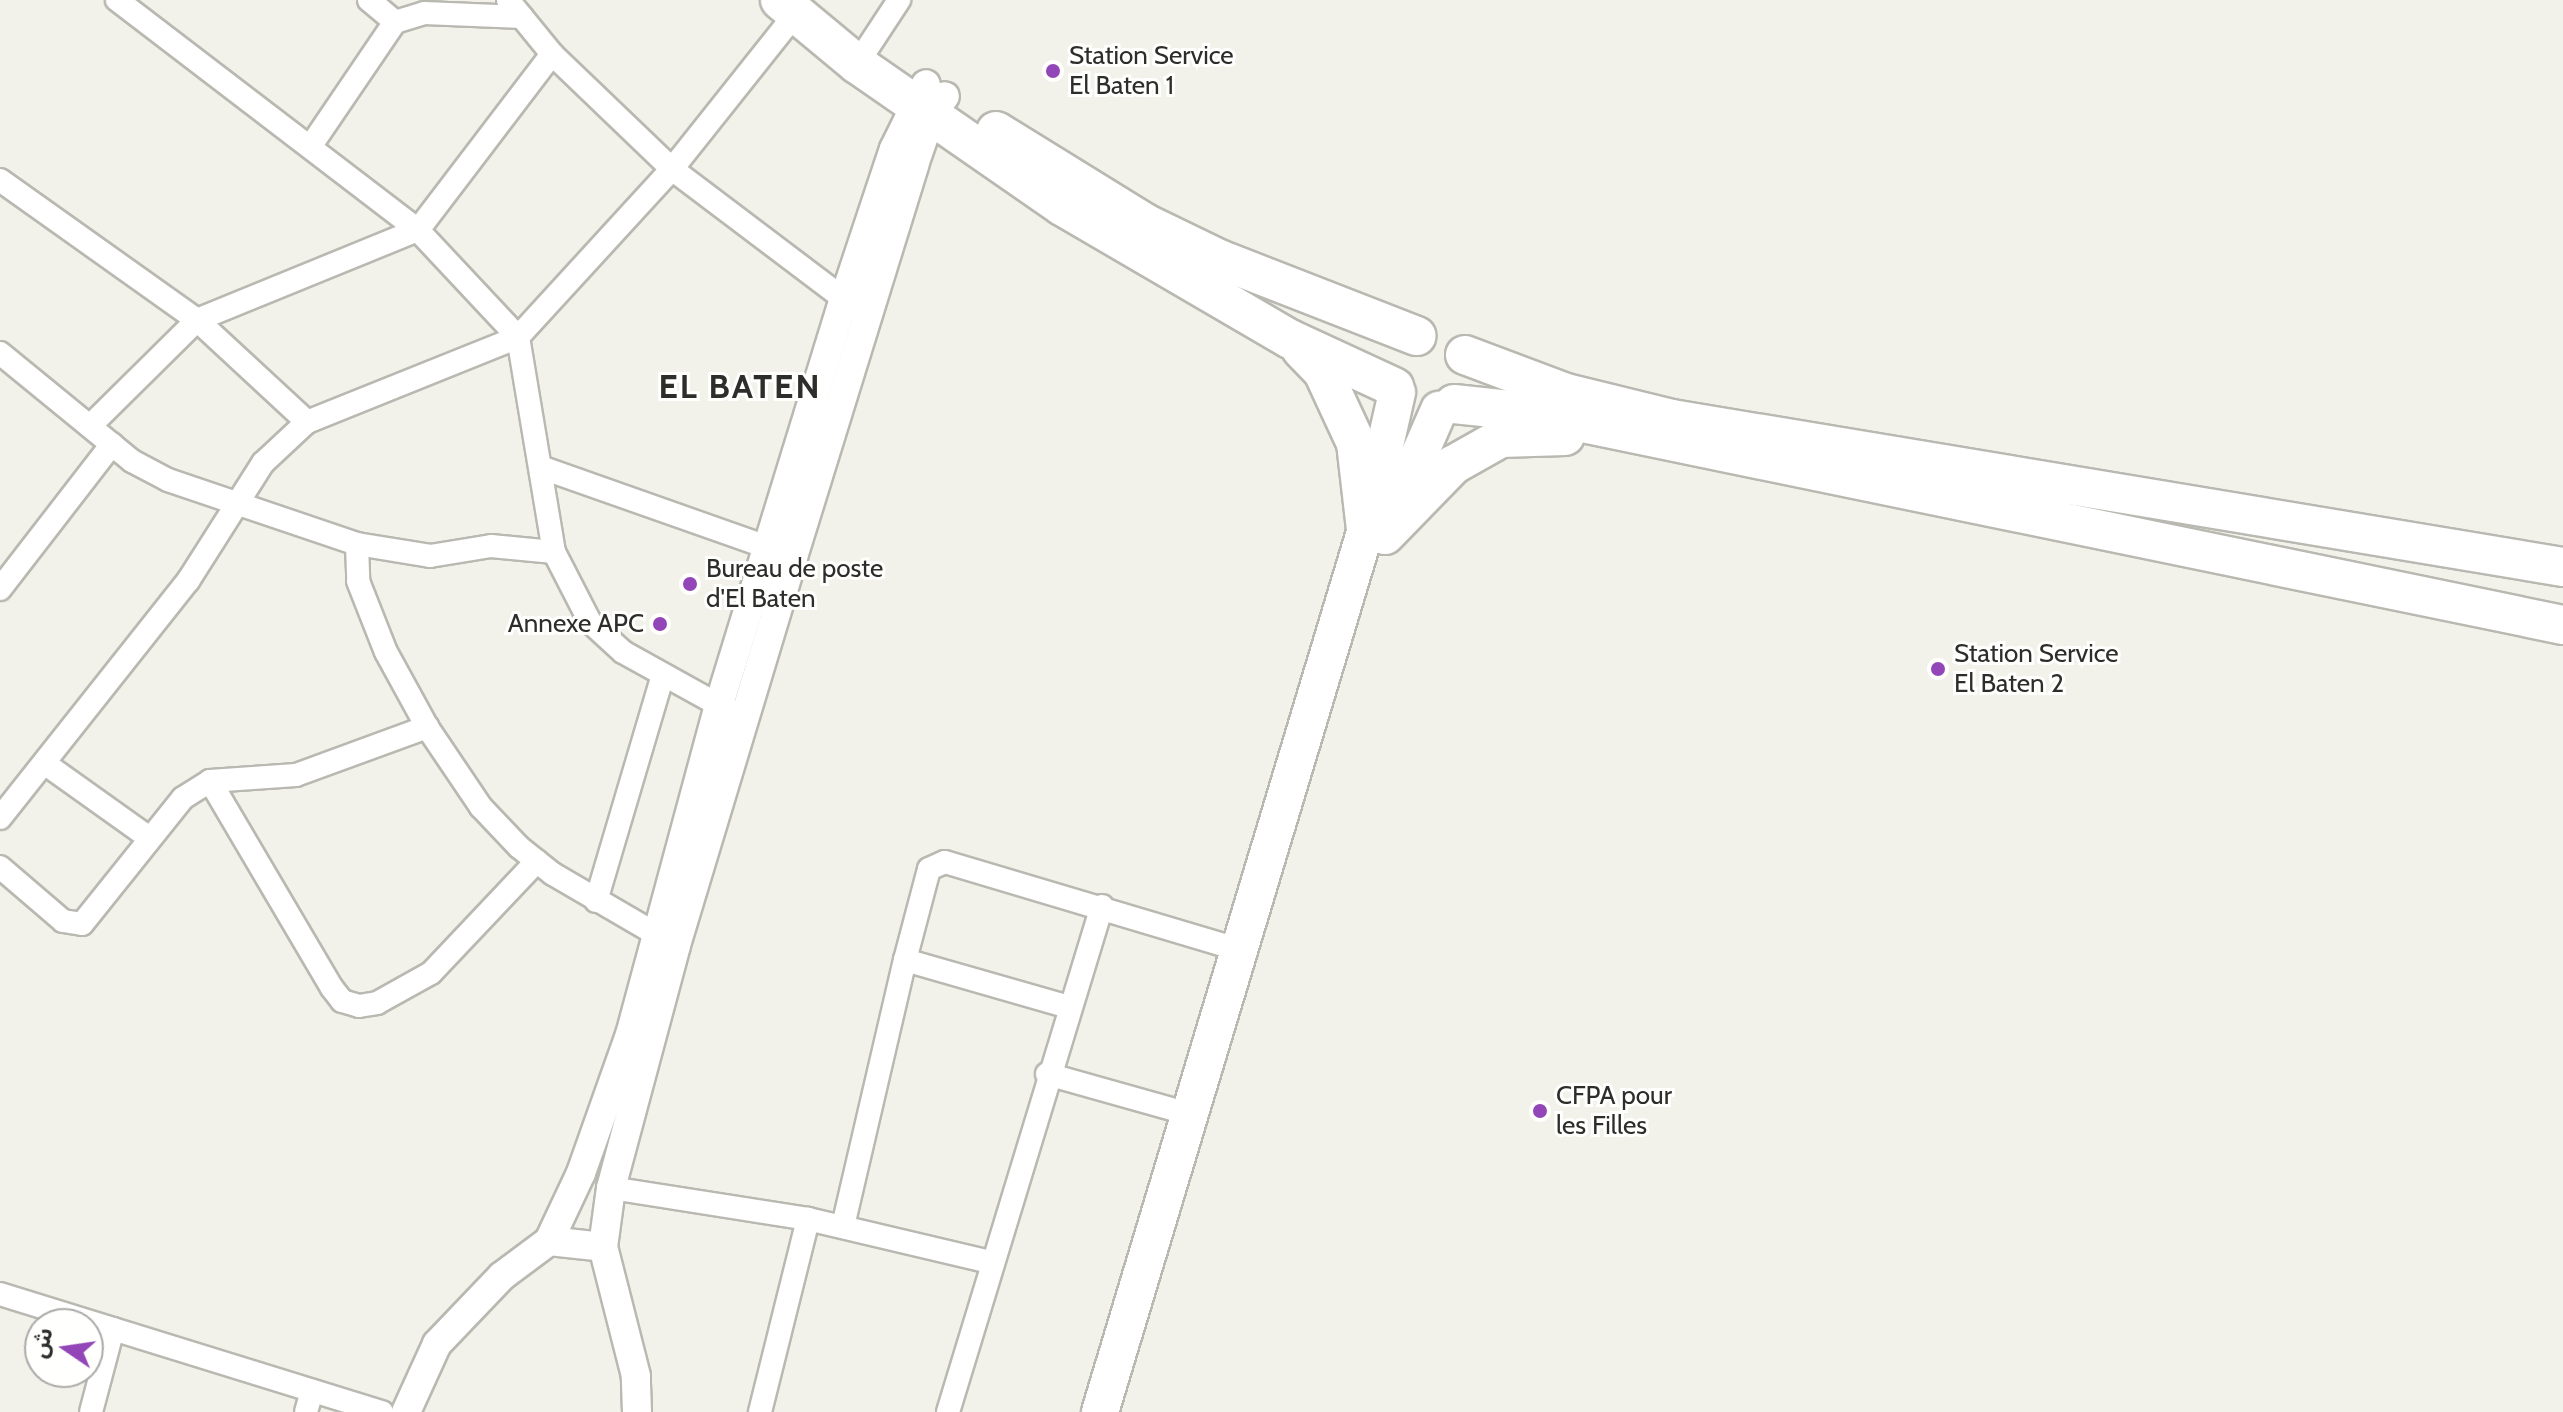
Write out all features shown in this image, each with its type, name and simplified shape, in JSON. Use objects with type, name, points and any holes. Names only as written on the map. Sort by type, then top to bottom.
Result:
[{"type":"highway","points":[[798,4],[929,100],[1062,206],[1290,339],[1396,389],[1412,408],[1529,412],[1646,440],[2555,624]]},
{"type":"highway","points":[[929,100],[1145,223],[1219,259],[1416,336],[1444,336],[1465,355],[1566,393],[1672,419],[2563,567]]},
{"type":"highway","points":[[1396,389],[1397,352],[1416,336]]},
{"type":"highway","points":[[1290,339],[1323,372],[1341,403],[1356,443],[1375,532],[1453,465],[1501,438],[1646,440]]},
{"type":"highway","points":[[1446,407],[1468,381],[1465,355]]},
{"type":"main road","points":[[1121,1412],[1214,1064],[1375,532],[1396,389]]},
{"type":"main road","points":[[1100,1412],[1189,1114],[1214,1064],[1237,949],[1375,532],[1446,407]]},
{"type":"street","points":[[117,0],[166,42],[312,144],[418,230],[518,337],[554,552],[590,622],[623,652],[718,708],[746,718]]},
{"type":"street","points":[[369,0],[395,22]]},
{"type":"street","points":[[864,53],[899,0]]},
{"type":"street","points":[[0,818],[47,765],[188,581],[263,463],[307,422],[518,337],[672,169],[798,4]]},
{"type":"street","points":[[312,144],[395,22],[424,13],[515,8],[552,54],[672,169],[843,302],[868,315]]},
{"type":"street","points":[[90,426],[197,320],[418,230],[552,54]]},
{"type":"street","points":[[665,940],[746,718],[780,552],[843,302],[894,149],[929,100]]},
{"type":"street","points":[[637,1412],[636,1376],[603,1247],[630,1073],[665,940],[718,708],[868,315],[929,100]]},
{"type":"street","points":[[0,180],[197,320],[307,422]]},
{"type":"street","points":[[2,359],[112,444],[168,480],[357,544],[430,556],[491,546],[554,552]]},
{"type":"street","points":[[0,589],[112,444]]},
{"type":"street","points":[[540,467],[780,552]]},
{"type":"street","points":[[357,544],[358,581],[386,652],[427,727],[481,807],[537,861],[596,901],[665,940]]},
{"type":"street","points":[[596,901],[663,675]]},
{"type":"street","points":[[0,867],[63,921],[82,924],[148,837],[183,798],[210,781],[296,775],[427,727]]},
{"type":"street","points":[[47,765],[148,837]]},
{"type":"street","points":[[210,781],[332,988],[342,1001],[359,1006],[377,1003],[431,973],[537,861]]},
{"type":"street","points":[[843,1226],[905,960],[929,869],[936,862],[958,863],[1237,949]]},
{"type":"street","points":[[948,1412],[1047,1074],[1102,906]]},
{"type":"street","points":[[905,960],[1069,1007]]},
{"type":"street","points":[[406,1412],[437,1344],[502,1276],[549,1241],[630,1073]]},
{"type":"street","points":[[1047,1074],[1189,1114]]},
{"type":"street","points":[[611,1188],[808,1219],[990,1262]]},
{"type":"street","points":[[760,1412],[808,1219]]},
{"type":"street","points":[[549,1241],[603,1247]]},
{"type":"street","points":[[0,1294],[113,1329],[309,1402],[382,1412]]},
{"type":"street","points":[[91,1412],[113,1329]]},
{"type":"place","name":"Station Service El Baten 1","points":[[1053,71]]},
{"type":"place","name":"Bureau de poste d'El Baten","points":[[690,584]]},
{"type":"place","name":"Annexe APC","points":[[660,624]]},
{"type":"place","name":"Station Service El Baten 2","points":[[1938,669]]},
{"type":"place","name":"CFPA pour les Filles","points":[[1540,1111]]},
{"type":"district","name":"EL BATEN","points":[[740,387]]}]
